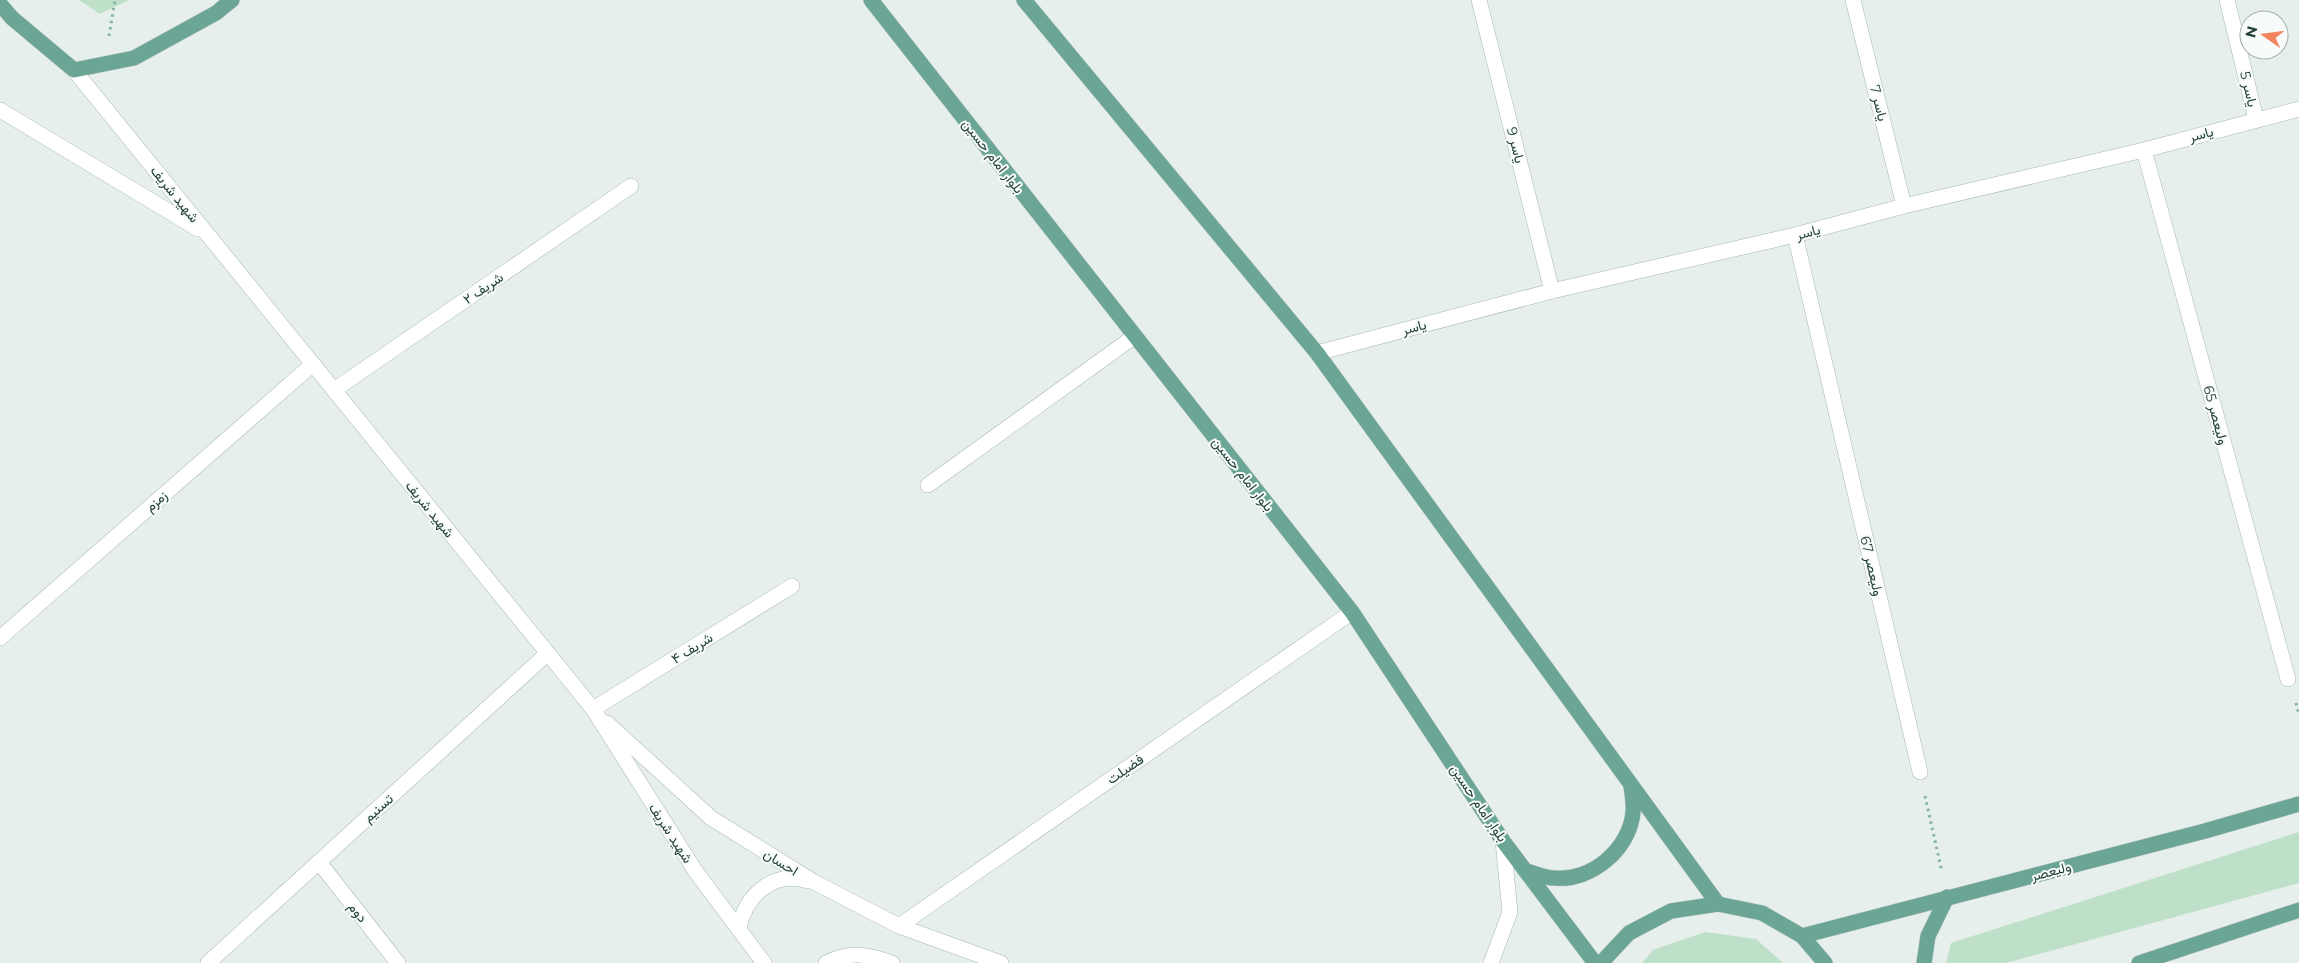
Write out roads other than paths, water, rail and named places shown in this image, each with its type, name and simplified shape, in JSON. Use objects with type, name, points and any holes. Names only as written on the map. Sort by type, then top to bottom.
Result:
[{"type":"main road","points":[[0,4],[12,18],[74,70],[134,58],[216,13],[232,0]]},
{"type":"main road","name":"بلوار امام حسین","points":[[871,0],[1352,612],[1503,841],[1595,963]]},
{"type":"main road","points":[[1024,0],[1317,353],[1718,904]]},
{"type":"main road","points":[[1527,871],[1554,879],[1582,875],[1607,861],[1624,840],[1634,813],[1631,785]]},
{"type":"main road","name":"ولیعصر","points":[[1802,936],[2205,831],[2299,804]]},
{"type":"main road","points":[[1924,963],[1928,936],[1948,898]]},
{"type":"main road","points":[[1601,963],[1630,932],[1670,911],[1718,904],[1762,912],[1802,936],[1825,963]]},
{"type":"main road","points":[[2139,963],[2299,910]]},
{"type":"street","name":"یاسر 9","points":[[1479,0],[1552,291]]},
{"type":"street","name":"یاسر 7","points":[[1853,0],[1904,206]]},
{"type":"street","name":"یاسر 5","points":[[2227,0],[2256,119]]},
{"type":"street","name":"شهید شریف","points":[[74,70],[593,709],[696,872],[766,961]]},
{"type":"street","name":"یاسر","points":[[1317,353],[1552,291],[1795,235],[1904,206],[2144,150],[2299,109]]},
{"type":"street","points":[[0,110],[207,234]]},
{"type":"street","name":"ولیعصر 65","points":[[2144,150],[2288,679]]},
{"type":"street","name":"شریف ۲","points":[[334,390],[631,186]]},
{"type":"street","name":"ولیعصر 67","points":[[1795,235],[1920,772]]},
{"type":"street","points":[[928,485],[1134,336]]},
{"type":"street","name":"زمزم","points":[[0,638],[313,364]]},
{"type":"street","name":"شریف ۴","points":[[593,709],[792,586]]},
{"type":"street","name":"فضیلت","points":[[899,926],[1352,612]]},
{"type":"street","name":"تسنیم","points":[[208,963],[548,654]]},
{"type":"street","name":"احسان","points":[[593,709],[711,818],[814,882],[899,926],[1001,963]]},
{"type":"street","points":[[1491,963],[1510,912],[1503,841]]},
{"type":"street","name":"دوم","points":[[319,862],[398,963]]},
{"type":"street","points":[[739,928],[747,904],[765,886],[777,880],[790,878],[814,882]]},
{"type":"street","points":[[826,963],[841,956],[868,954],[892,963]]}]
